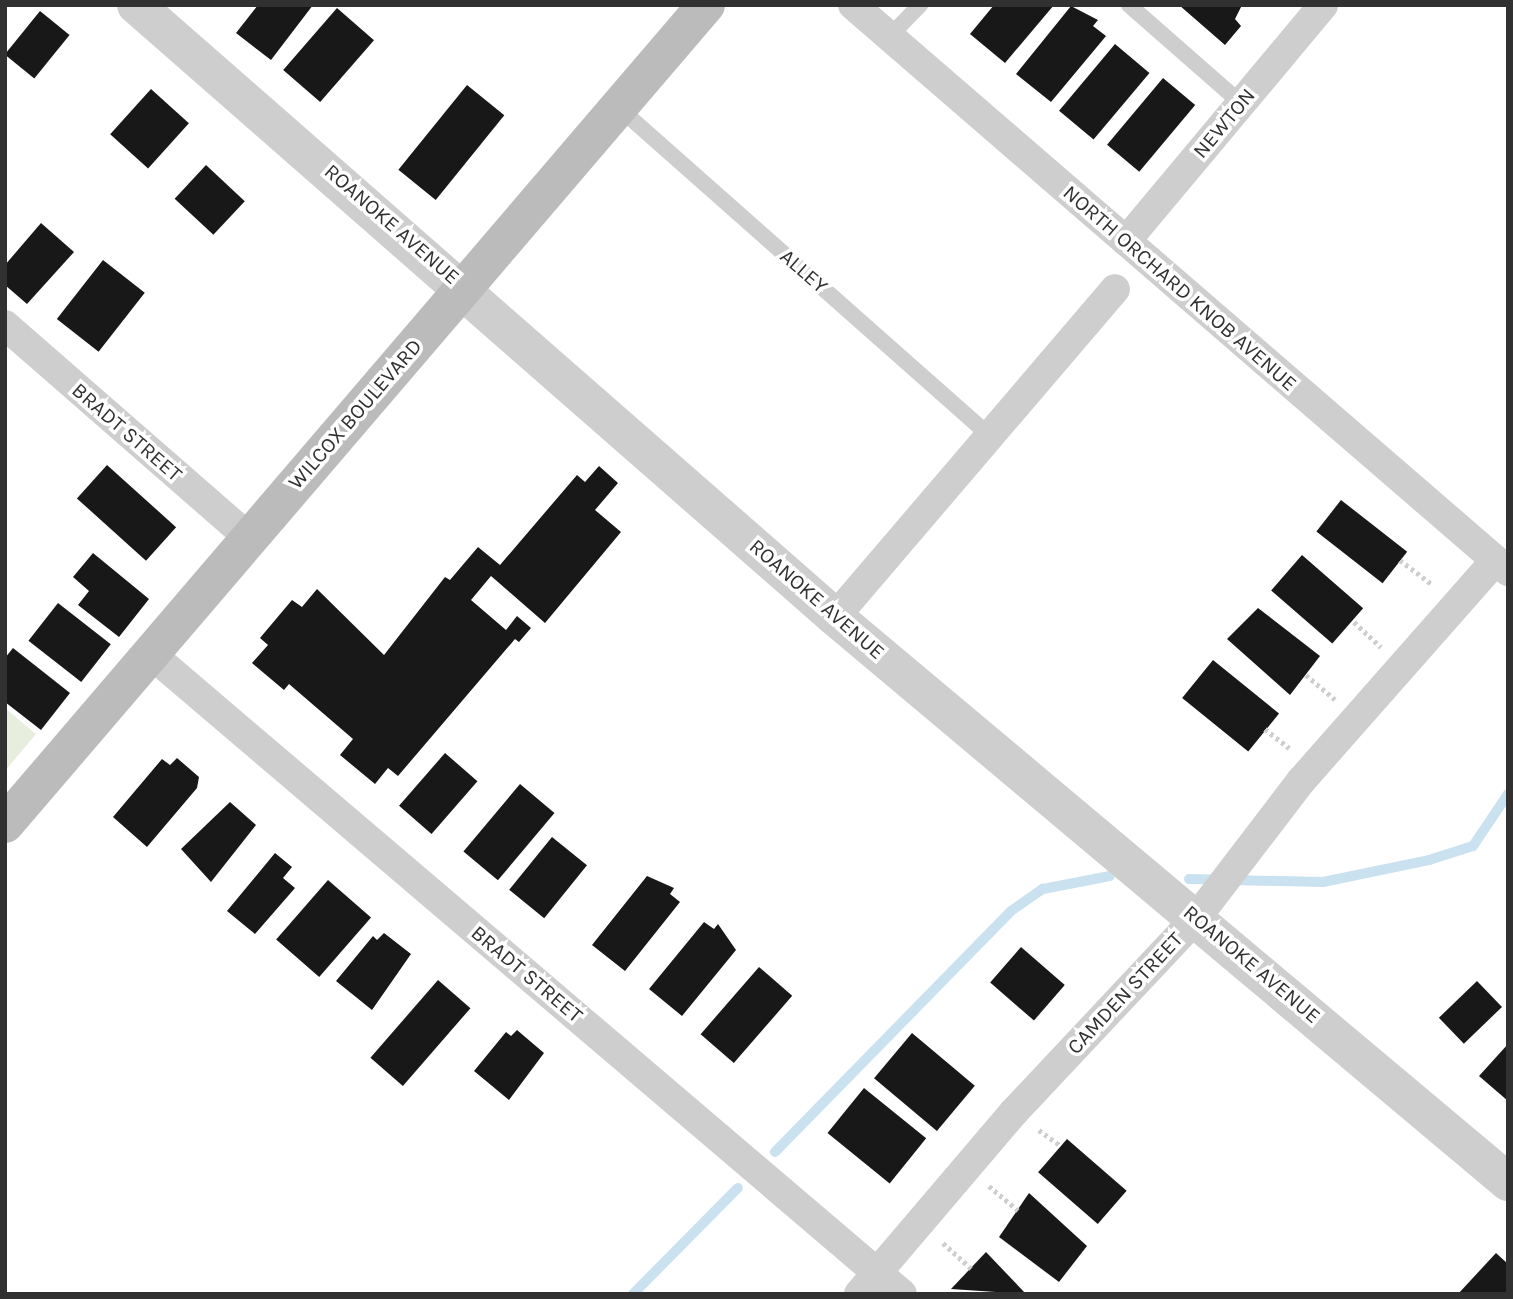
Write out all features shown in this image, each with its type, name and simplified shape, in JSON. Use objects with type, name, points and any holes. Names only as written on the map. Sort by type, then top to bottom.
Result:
[{"type":"main road","name":"WILCOX BOULEVARD","points":[[5,824],[706,5]]},
{"type":"street","name":"ROANOKE AVENUE","points":[[136,5],[464,286],[835,617],[1197,917],[1508,1182]]},
{"type":"street","name":"NORTH ORCHARD KNOB AVENUE","points":[[853,5],[1502,566]]},
{"type":"street","name":"NEWTON","points":[[1126,241],[1323,5]]},
{"type":"street","points":[[835,617],[1115,289]]},
{"type":"street","name":"BRADT STREET","points":[[5,326],[250,538]]},
{"type":"street","name":"CAMDEN STREET","points":[[868,1283],[920,1222],[1197,917],[1301,781],[1458,603],[1502,566]]},
{"type":"street","name":"BRADT STREET","points":[[152,655],[868,1283],[902,1294]]},
{"type":"lane","points":[[889,37],[919,5]]},
{"type":"lane","points":[[1129,5],[1241,103]]},
{"type":"lane","name":"ALLEY","points":[[618,107],[990,436]]},
{"type":"path","points":[[1400,560],[1458,603]]},
{"type":"path","points":[[920,1222],[971,1268]]},
{"type":"green space","points":[[5,708],[36,734],[5,771]]},
{"type":"building","points":[[258,5],[313,5],[271,60],[236,33]]},
{"type":"building","points":[[994,5],[1054,5],[1005,63],[970,34]]},
{"type":"building","points":[[1179,5],[1242,5],[1235,19],[1241,26],[1225,45]]},
{"type":"building","points":[[1071,6],[1098,20],[1093,26],[1106,36],[1051,102],[1016,74]]},
{"type":"building","points":[[337,8],[374,40],[320,102],[283,70]]},
{"type":"building","points":[[40,11],[70,35],[34,78],[5,54]]},
{"type":"building","points":[[1115,44],[1149,73],[1094,140],[1059,111]]},
{"type":"building","points":[[1163,78],[1195,105],[1139,172],[1107,145]]},
{"type":"building","points":[[467,85],[504,115],[436,200],[398,170]]},
{"type":"building","points":[[151,89],[189,123],[148,168],[110,134]]},
{"type":"building","points":[[206,165],[245,201],[213,235],[175,199]]},
{"type":"building","points":[[41,223],[74,252],[27,304],[5,285],[5,265]]},
{"type":"building","points":[[103,260],[145,293],[99,352],[57,319]]},
{"type":"building","points":[[107,465],[176,527],[146,561],[77,498]]},
{"type":"building","points":[[599,466],[618,483],[595,510],[621,532],[545,623],[491,576],[471,600],[506,630],[517,616],[531,628],[519,642],[515,639],[398,776],[388,768],[375,784],[340,755],[353,739],[289,684],[284,690],[252,663],[268,645],[260,638],[292,600],[302,607],[317,589],[384,655],[445,577],[450,580],[478,547],[500,565],[577,475],[585,482]]},
{"type":"building","points":[[1341,500],[1407,552],[1383,583],[1316,532]]},
{"type":"building","points":[[93,553],[149,599],[119,637],[78,605],[89,591],[73,577]]},
{"type":"building","points":[[1302,555],[1363,608],[1332,644],[1271,590]]},
{"type":"building","points":[[58,603],[111,644],[81,682],[28,641]]},
{"type":"building","points":[[1258,608],[1320,656],[1290,695],[1227,639]]},
{"type":"building","points":[[13,648],[70,693],[41,730],[5,702],[5,658]]},
{"type":"building","points":[[1213,660],[1279,713],[1248,752],[1182,698]]},
{"type":"building","points":[[445,753],[477,781],[432,834],[399,806]]},
{"type":"building","points":[[177,758],[199,777],[197,788],[147,847],[113,817],[162,759],[170,765]]},
{"type":"building","points":[[520,784],[554,813],[498,880],[463,851]]},
{"type":"building","points":[[230,802],[256,825],[211,882],[181,849]]},
{"type":"building","points":[[552,837],[587,865],[544,918],[509,890]]},
{"type":"building","points":[[275,853],[292,867],[283,878],[295,888],[255,934],[227,911]]},
{"type":"building","points":[[647,876],[674,888],[670,894],[680,902],[625,971],[592,945]]},
{"type":"building","points":[[328,880],[371,917],[319,977],[276,940]]},
{"type":"building","points":[[704,922],[714,929],[718,924],[736,950],[682,1016],[649,989]]},
{"type":"building","points":[[384,933],[411,954],[372,1010],[336,981],[373,936],[377,940]]},
{"type":"building","points":[[1021,947],[1065,985],[1034,1021],[990,982]]},
{"type":"building","points":[[759,967],[792,996],[734,1063],[701,1034]]},
{"type":"building","points":[[438,980],[470,1008],[403,1086],[370,1058]]},
{"type":"building","points":[[1477,981],[1502,1007],[1464,1044],[1439,1018]]},
{"type":"building","points":[[517,1030],[544,1053],[509,1100],[474,1071],[506,1032],[511,1036]]},
{"type":"building","points":[[912,1033],[975,1086],[937,1131],[874,1078]]},
{"type":"building","points":[[1508,1044],[1508,1101],[1479,1076]]},
{"type":"building","points":[[864,1088],[926,1138],[890,1183],[827,1133]]},
{"type":"building","points":[[1067,1139],[1127,1191],[1098,1224],[1038,1172]]},
{"type":"building","points":[[1029,1193],[1087,1246],[1059,1282],[999,1237]]},
{"type":"building","points":[[986,1252],[1026,1294],[951,1289]]},
{"type":"building","points":[[1496,1253],[1508,1264],[1508,1294],[1458,1294]]},
{"type":"waterway","points":[[1189,879],[1323,882],[1429,860],[1473,846],[1508,794]]},
{"type":"waterway","points":[[775,1152],[1011,911],[1043,889],[1110,876]]},
{"type":"waterway","points":[[633,1294],[738,1188]]}]
